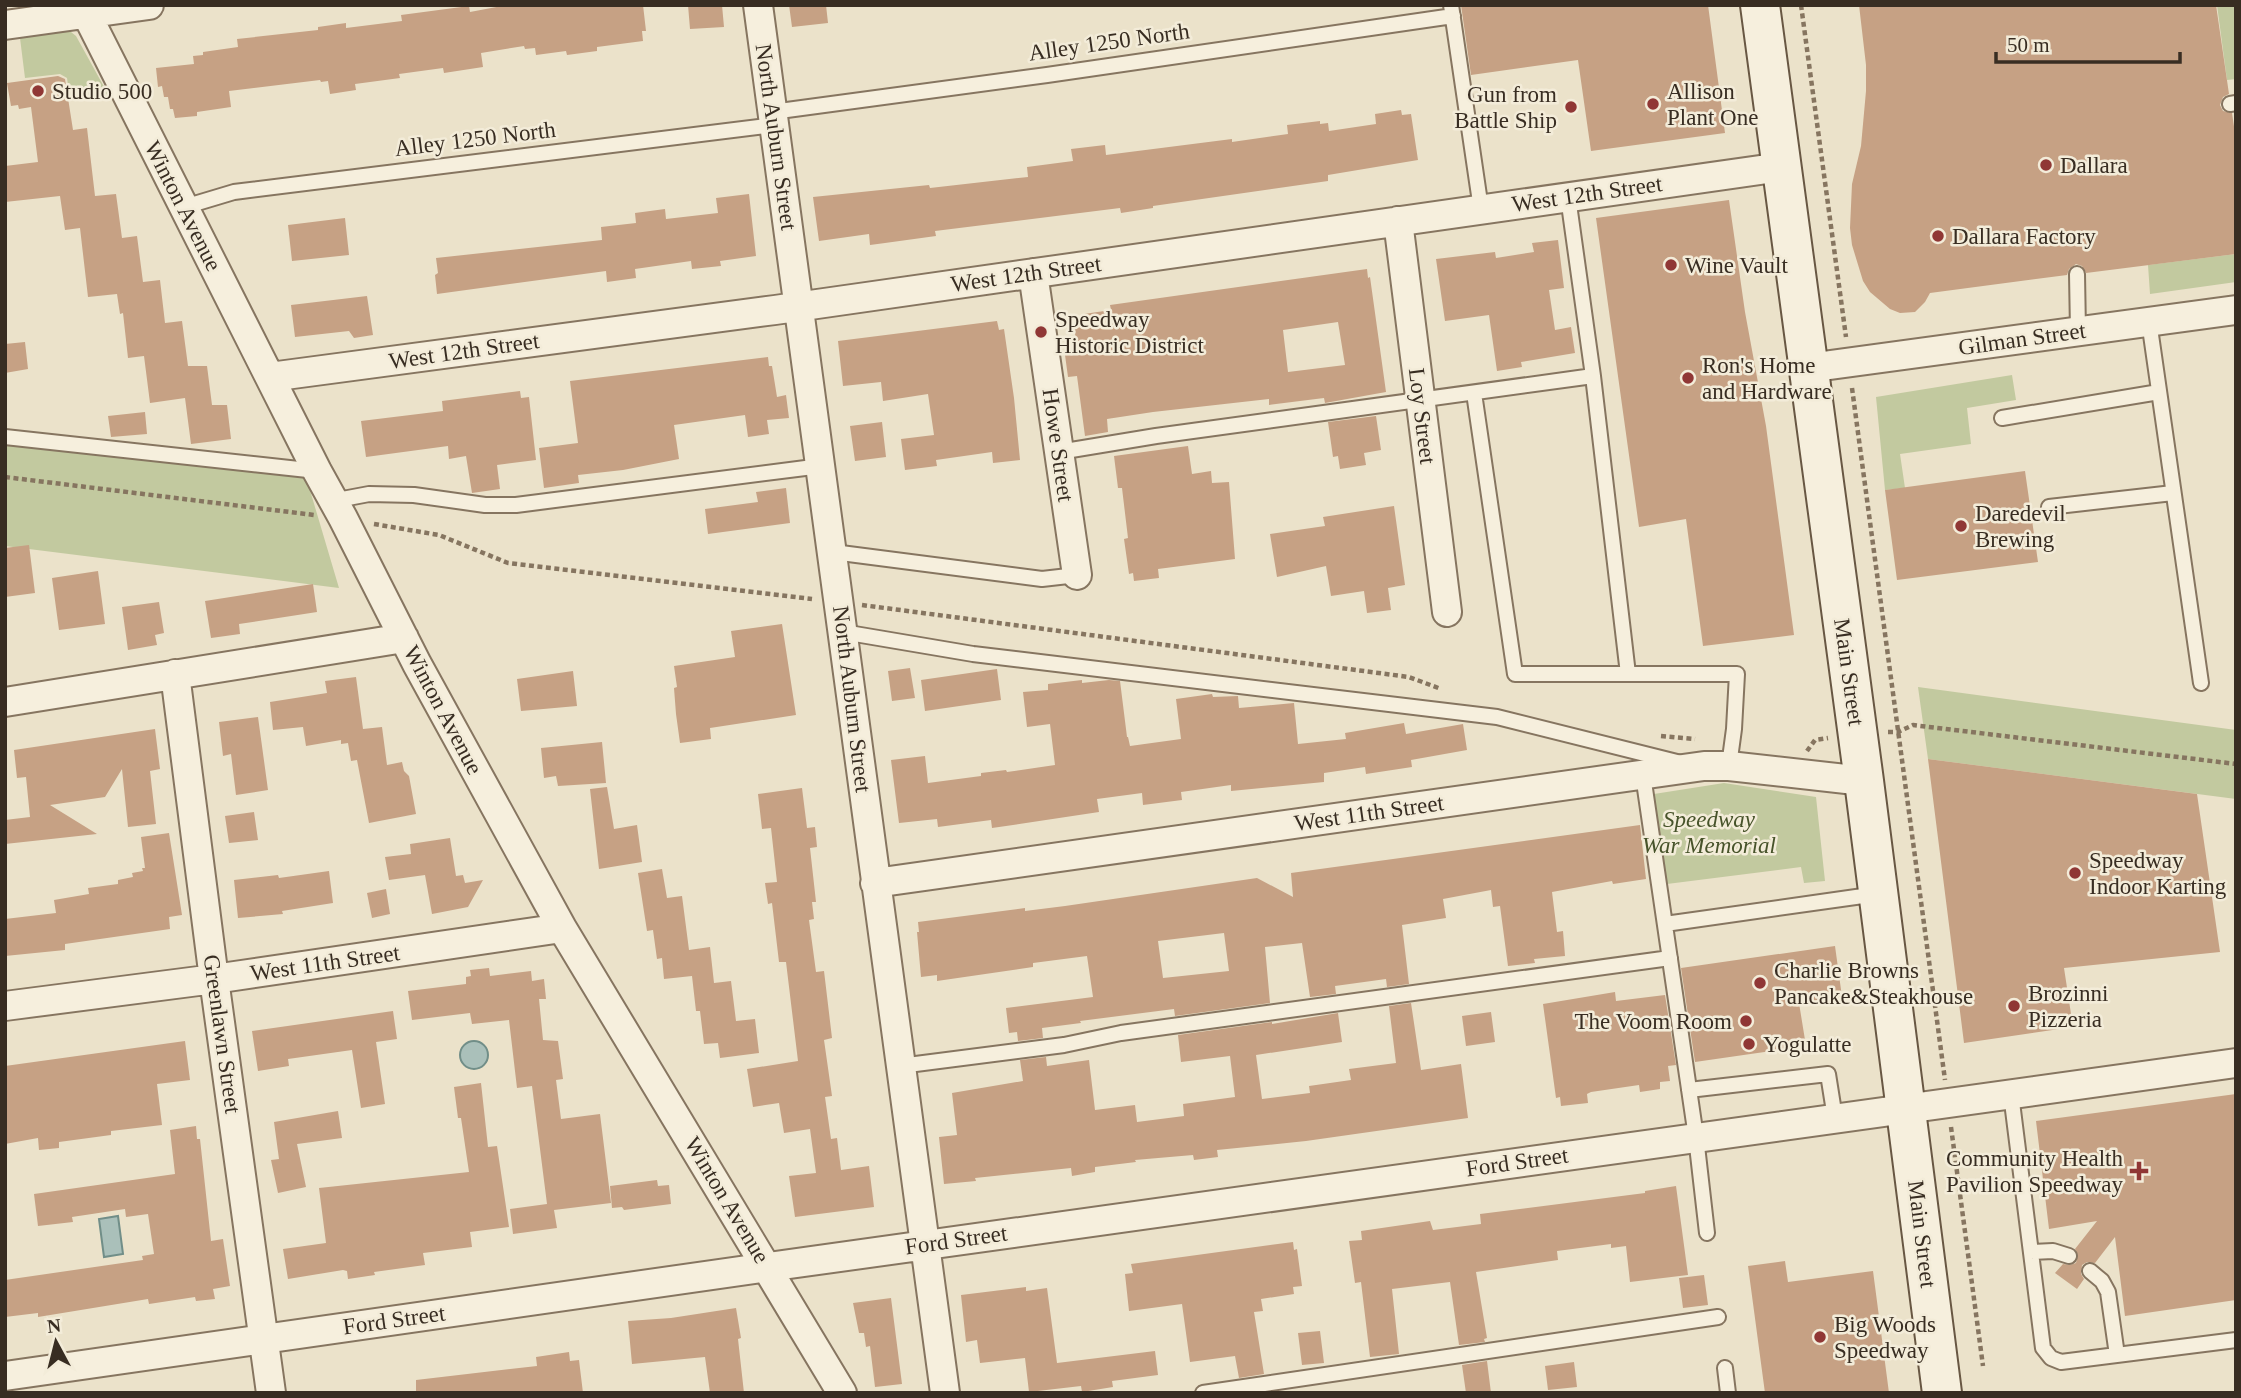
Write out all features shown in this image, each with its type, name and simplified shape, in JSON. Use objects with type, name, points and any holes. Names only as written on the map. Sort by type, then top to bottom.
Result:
[{"type":"street","points":[[5,26],[84,10],[149,5]]},
{"type":"street","name":"North Auburn Street","points":[[758,5],[945,1393]]},
{"type":"street","name":"Main Street","points":[[1760,5],[1879,894],[1942,1393]]},
{"type":"street","name":"Winton Avenue","points":[[84,10],[317,471],[404,638],[562,928],[842,1393]]},
{"type":"street","name":"West 12th Street","points":[[270,377],[799,306],[1781,167]]},
{"type":"street","name":"Loy Street","points":[[1398,221],[1447,612]]},
{"type":"street","name":"Howe Street","points":[[1033,273],[1077,575]]},
{"type":"street","name":"Gilman Street","points":[[1808,368],[2236,311]]},
{"type":"street","points":[[5,702],[404,638]]},
{"type":"street","name":"Greenlawn Street","points":[[175,674],[271,1393]]},
{"type":"street","name":"West 11th Street","points":[[875,883],[1698,767],[1731,755],[1864,781]]},
{"type":"street","name":"West 11th Street","points":[[5,1006],[214,979],[562,928]]},
{"type":"street","name":"Ford Street","points":[[5,1376],[2236,1063]]},
{"type":"lane","name":"Alley 1250 North","points":[[184,207],[234,192],[773,118],[1452,10]]},
{"type":"lane","points":[[1452,10],[1481,209]]},
{"type":"lane","points":[[1568,197],[1593,376],[1628,674]]},
{"type":"lane","points":[[2077,274],[2078,331]]},
{"type":"lane","points":[[2149,321],[2201,683]]},
{"type":"lane","points":[[1059,452],[1156,436],[1593,376]]},
{"type":"lane","points":[[2002,418],[2159,392]]},
{"type":"lane","points":[[1474,393],[1515,674],[1737,674],[1731,755]]},
{"type":"lane","points":[[5,438],[317,471]]},
{"type":"lane","points":[[338,510],[369,494],[414,495],[485,505],[516,505],[821,466]]},
{"type":"lane","points":[[2049,507],[2172,493]]},
{"type":"lane","points":[[833,552],[1042,579],[1077,575]]},
{"type":"lane","points":[[843,632],[973,654],[1497,717],[1698,767]]},
{"type":"lane","points":[[1643,775],[1696,1137],[1707,1233]]},
{"type":"lane","points":[[1665,924],[1879,894]]},
{"type":"lane","points":[[900,1066],[1670,958]]},
{"type":"lane","points":[[1689,1090],[1828,1074],[1835,1118]]},
{"type":"lane","points":[[2011,1094],[2043,1348],[2051,1358],[2061,1362],[2236,1339]]},
{"type":"lane","points":[[2031,1252],[2053,1251],[2069,1256]]},
{"type":"lane","points":[[2090,1271],[2102,1281],[2108,1292],[2117,1355]]},
{"type":"lane","points":[[1203,1393],[1718,1317]]},
{"type":"lane","points":[[1725,1368],[1728,1393]]},
{"type":"path","points":[[1801,5],[1983,1367]]},
{"type":"path","points":[[5,477],[338,510],[439,535],[508,563],[839,602],[1409,677],[1446,691]]},
{"type":"path","points":[[1794,751],[1806,752],[1815,740],[1898,732],[1913,724],[2236,764]]},
{"type":"path","points":[[1657,736],[1731,755]]},
{"type":"green space","points":[[2217,5],[2236,5],[2236,79],[2227,80]]},
{"type":"green space","points":[[71,32],[76,36],[108,94],[70,99],[67,78],[60,74],[25,78],[20,38]]},
{"type":"green space","points":[[2236,254],[2236,282],[2150,294],[2148,265]]},
{"type":"green space","points":[[2012,375],[2016,400],[1967,408],[1971,444],[1900,454],[1905,488],[1885,490],[1876,397]]},
{"type":"green space","points":[[5,440],[304,470],[339,588],[5,546]]},
{"type":"green space","points":[[1918,687],[2236,730],[2236,799],[1928,759]]},
{"type":"green space","name":"Speedway War Memorial","points":[[1724,783],[1816,797],[1825,881],[1804,883],[1801,867],[1667,884],[1654,794]]},
{"type":"water","points":[[474,1041],[484,1045],[488,1055],[484,1065],[474,1069],[464,1065],[460,1055],[464,1045]]},
{"type":"water","points":[[118,1216],[123,1254],[104,1257],[99,1219]]},
{"type":"building","points":[[507,5],[643,5],[646,31],[642,31],[643,41],[597,47],[597,51],[567,55],[566,51],[536,55],[535,48],[525,49],[524,46],[481,53],[483,67],[444,73],[443,68],[399,74],[400,78],[355,84],[356,90],[330,94],[328,81],[320,80],[229,91],[231,107],[197,112],[197,116],[175,118],[168,97],[164,97],[162,86],[158,87],[156,68],[194,64],[193,56],[203,55],[203,52],[238,47],[237,39],[318,30],[318,27],[346,23],[346,28],[402,21],[401,15],[469,6],[470,12]]},
{"type":"building","points":[[688,5],[722,5],[724,27],[690,29]]},
{"type":"building","points":[[789,5],[826,5],[828,23],[792,27]]},
{"type":"building","name":"Allison Plant One","points":[[1461,5],[1708,5],[1725,133],[1591,151],[1578,60],[1471,75]]},
{"type":"building","name":"Dallara","points":[[1859,5],[2216,5],[2229,94],[2223,97],[2220,105],[2223,111],[2232,113],[2236,140],[2236,254],[2086,273],[2082,266],[2076,264],[2069,269],[2067,275],[1930,293],[1915,312],[1900,313],[1890,309],[1870,292],[1863,281],[1852,245],[1850,228],[1852,184],[1861,146],[1866,91],[1866,65]]},
{"type":"building","points":[[58,76],[65,79],[73,130],[87,128],[95,196],[116,194],[122,238],[137,236],[143,282],[160,280],[165,323],[182,321],[188,366],[207,366],[212,405],[227,405],[231,439],[191,444],[185,398],[150,403],[144,356],[128,358],[123,313],[120,314],[117,294],[88,297],[80,228],[65,230],[60,196],[5,202],[5,166],[38,162],[31,107],[19,109],[18,105],[11,106],[7,83]]},
{"type":"building","points":[[1401,110],[1402,115],[1411,114],[1418,160],[1328,175],[1328,181],[1121,213],[1120,208],[935,231],[936,236],[870,245],[869,234],[819,241],[813,197],[1028,177],[1027,167],[1073,161],[1071,149],[1105,145],[1106,155],[1232,139],[1232,142],[1288,134],[1287,125],[1320,121],[1320,124],[1328,123],[1329,131],[1376,124],[1375,114]]},
{"type":"building","points":[[749,194],[756,256],[720,261],[721,266],[692,269],[691,261],[635,269],[636,278],[607,282],[606,271],[437,294],[436,258],[602,240],[601,227],[636,223],[635,213],[665,209],[666,219],[718,213],[716,198]]},
{"type":"building","points":[[1729,200],[1745,312],[1766,426],[1794,635],[1703,646],[1686,519],[1639,527],[1596,218]]},
{"type":"building","points":[[345,218],[349,255],[292,261],[288,225]]},
{"type":"building","points":[[1558,240],[1564,288],[1549,290],[1555,330],[1571,327],[1575,353],[1521,362],[1522,367],[1497,371],[1489,315],[1445,321],[1436,259],[1495,252],[1496,258],[1534,252],[1532,243]]},
{"type":"building","points":[[1367,269],[1386,392],[1325,403],[1324,398],[1269,405],[1269,399],[1153,412],[1107,419],[1108,432],[1085,436],[1077,376],[1068,377],[1065,355],[1078,354],[1073,320],[1083,319],[1084,314],[1111,310],[1110,305]],"holes":[[[1338,322],[1345,365],[1288,372],[1283,330]]]},
{"type":"building","points":[[367,296],[373,335],[354,338],[349,331],[295,337],[291,305]]},
{"type":"building","points":[[997,321],[999,330],[1004,329],[1020,460],[993,463],[992,452],[936,460],[937,466],[905,470],[901,439],[934,435],[928,394],[883,401],[881,382],[843,386],[838,341]]},
{"type":"building","points":[[25,342],[28,369],[5,373],[5,344]]},
{"type":"building","points":[[768,357],[777,397],[786,395],[789,418],[767,420],[769,434],[748,437],[745,415],[674,425],[679,459],[623,470],[578,475],[579,483],[544,488],[539,448],[578,443],[570,381]]},
{"type":"building","points":[[520,391],[521,398],[529,397],[536,460],[497,465],[500,489],[472,493],[466,456],[449,459],[448,446],[366,457],[361,421],[443,411],[442,401]]},
{"type":"building","points":[[145,412],[147,434],[111,437],[108,416]]},
{"type":"building","points":[[1376,416],[1381,450],[1364,453],[1366,465],[1340,469],[1338,456],[1333,457],[1328,422]]},
{"type":"building","points":[[882,422],[886,457],[855,461],[850,426]]},
{"type":"building","points":[[1188,446],[1192,474],[1211,471],[1212,483],[1229,482],[1235,559],[1158,569],[1159,578],[1134,581],[1133,573],[1129,574],[1124,539],[1128,538],[1122,488],[1118,488],[1114,456]]},
{"type":"building","name":"Daredevil Brewing","points":[[2025,471],[2038,562],[1897,580],[1885,490]]},
{"type":"building","points":[[786,488],[790,523],[708,534],[705,509],[758,502],[756,492]]},
{"type":"building","points":[[1394,506],[1405,585],[1388,588],[1391,610],[1367,613],[1364,591],[1331,596],[1326,566],[1277,577],[1270,534],[1325,526],[1323,517]]},
{"type":"building","points":[[29,545],[35,593],[5,597],[5,548]]},
{"type":"building","points":[[98,571],[105,624],[59,630],[52,578]]},
{"type":"building","points":[[313,584],[317,612],[239,624],[240,634],[211,638],[205,601]]},
{"type":"building","points":[[159,602],[164,633],[155,635],[157,645],[128,650],[122,607]]},
{"type":"building","points":[[782,624],[796,715],[710,728],[711,739],[680,743],[674,666],[735,657],[731,631]]},
{"type":"building","points":[[910,668],[915,698],[892,701],[888,671]]},
{"type":"building","points":[[997,669],[1001,700],[925,711],[921,680]]},
{"type":"building","points":[[573,671],[577,706],[521,711],[517,679]]},
{"type":"building","points":[[356,677],[363,729],[382,727],[387,765],[402,762],[404,771],[409,776],[416,814],[369,823],[357,760],[351,761],[348,743],[341,744],[341,740],[306,746],[303,727],[273,730],[270,702],[327,693],[325,681]]},
{"type":"building","points":[[1082,680],[1082,683],[1120,681],[1130,746],[1181,739],[1176,699],[1212,694],[1213,697],[1238,696],[1239,708],[1294,703],[1298,744],[1346,739],[1345,733],[1404,723],[1406,734],[1463,724],[1467,750],[1411,760],[1412,767],[1366,774],[1365,767],[1324,773],[1324,782],[1231,791],[1231,785],[1181,792],[1182,800],[1143,805],[1142,793],[1097,799],[1099,812],[992,828],[991,820],[938,827],[937,819],[899,823],[891,760],[925,756],[928,783],[981,776],[981,773],[1055,765],[1050,724],[1027,727],[1023,692],[1048,690],[1048,684]]},
{"type":"building","points":[[258,717],[268,790],[236,795],[231,754],[223,756],[219,722]]},
{"type":"building","points":[[155,729],[160,769],[150,771],[156,824],[128,827],[122,769],[105,797],[50,805],[97,834],[5,844],[5,820],[30,817],[26,777],[17,778],[14,750]]},
{"type":"building","points":[[602,742],[606,783],[558,786],[556,776],[544,778],[541,748]]},
{"type":"building","name":"Speedway Indoor Karting","points":[[1928,759],[2197,794],[2220,952],[2064,968],[2073,1027],[1964,1043]]},
{"type":"building","points":[[607,787],[614,829],[637,825],[642,862],[599,869],[590,789]]},
{"type":"building","points":[[802,788],[807,828],[815,827],[817,847],[810,848],[816,902],[812,902],[814,919],[809,920],[816,972],[824,971],[832,1038],[824,1040],[832,1096],[825,1097],[831,1139],[837,1138],[841,1170],[869,1166],[874,1207],[795,1217],[789,1176],[816,1173],[810,1129],[784,1133],[779,1103],[753,1107],[747,1069],[798,1061],[786,962],[779,962],[772,903],[768,904],[765,883],[777,882],[771,828],[762,829],[758,794]]},
{"type":"building","points":[[254,812],[258,840],[229,843],[225,816]]},
{"type":"building","points":[[1640,825],[1646,879],[1613,884],[1612,881],[1552,892],[1557,932],[1563,931],[1565,956],[1534,959],[1535,963],[1508,966],[1500,906],[1493,907],[1491,890],[1443,899],[1446,918],[1402,925],[1409,984],[1387,987],[1386,979],[1335,986],[1336,994],[1310,997],[1302,943],[1265,947],[1270,1003],[1175,1016],[1174,1009],[1080,1021],[1081,1023],[1042,1028],[1043,1038],[1018,1041],[1017,1032],[1009,1033],[1006,1008],[1093,997],[1087,956],[937,981],[937,975],[921,977],[918,922],[1025,908],[1025,911],[1065,906],[1257,878],[1293,897],[1291,873]],"holes":[[[1224,933],[1229,971],[1163,978],[1158,941]]]},
{"type":"building","points":[[169,833],[182,915],[169,917],[170,929],[65,944],[65,950],[5,956],[5,919],[56,913],[54,900],[89,894],[88,888],[118,884],[118,880],[133,877],[132,873],[145,868],[141,837]]},
{"type":"building","points":[[450,838],[456,876],[463,875],[465,883],[483,880],[468,907],[432,914],[425,875],[389,880],[385,857],[411,854],[410,844]]},
{"type":"building","points":[[662,869],[667,898],[682,896],[689,950],[710,947],[714,983],[731,981],[736,1021],[755,1019],[759,1053],[720,1058],[718,1043],[704,1044],[700,1011],[696,1011],[692,976],[664,979],[662,958],[657,959],[653,930],[647,931],[638,873]]},
{"type":"building","points":[[329,871],[333,903],[282,911],[283,914],[238,918],[234,880],[278,875],[279,878]]},
{"type":"building","points":[[386,889],[390,914],[372,918],[367,893]]},
{"type":"building","name":"Charlie Browns Pancake&Steakhouse","points":[[1835,946],[1842,997],[1799,1003],[1806,1046],[1695,1062],[1681,968]]},
{"type":"building","points":[[489,968],[490,976],[531,971],[532,981],[544,979],[546,999],[539,999],[543,1040],[558,1041],[563,1079],[556,1080],[561,1119],[600,1114],[611,1203],[554,1210],[557,1228],[513,1234],[510,1209],[547,1204],[532,1086],[517,1088],[509,1020],[472,1024],[470,1013],[412,1020],[408,991],[466,984],[466,977],[471,976],[470,970]]},
{"type":"building","points":[[1615,992],[1616,1001],[1665,995],[1676,1065],[1668,1066],[1670,1081],[1660,1082],[1660,1089],[1640,1092],[1639,1085],[1591,1092],[1587,1094],[1588,1103],[1561,1106],[1560,1097],[1556,1098],[1543,1004]]},
{"type":"building","points":[[1411,1003],[1421,1070],[1461,1064],[1468,1118],[1306,1141],[1217,1150],[1218,1157],[1194,1160],[1193,1155],[1135,1160],[1136,1162],[1095,1167],[1095,1172],[1072,1176],[1071,1168],[944,1184],[939,1137],[957,1135],[952,1093],[1023,1081],[1020,1060],[1046,1057],[1047,1066],[1089,1060],[1095,1110],[1135,1105],[1137,1122],[1184,1116],[1183,1104],[1235,1097],[1230,1056],[1181,1062],[1178,1035],[1338,1013],[1342,1042],[1256,1055],[1262,1099],[1310,1093],[1309,1086],[1351,1080],[1349,1069],[1396,1063],[1389,1006]]},
{"type":"building","points":[[393,1011],[397,1039],[376,1042],[385,1104],[361,1108],[352,1050],[288,1059],[289,1066],[258,1071],[252,1031]]},
{"type":"building","points":[[1491,1012],[1495,1042],[1466,1046],[1462,1016]]},
{"type":"building","points":[[185,1041],[190,1080],[157,1084],[162,1125],[111,1131],[111,1135],[59,1142],[59,1148],[39,1150],[38,1138],[5,1144],[5,1066]]},
{"type":"building","points":[[481,1083],[488,1147],[497,1146],[509,1227],[470,1232],[472,1247],[423,1253],[425,1265],[374,1272],[375,1275],[348,1279],[347,1271],[343,1270],[288,1279],[283,1249],[326,1243],[319,1188],[469,1172],[454,1087]]},
{"type":"building","name":"Community Health Pavilion Speedway","points":[[2236,1094],[2236,1300],[2125,1316],[2115,1237],[2095,1263],[2087,1262],[2082,1265],[2081,1274],[2084,1279],[2077,1289],[2055,1273],[2063,1264],[2076,1263],[2078,1255],[2075,1249],[2097,1221],[2049,1229],[2036,1121]]},
{"type":"building","points":[[338,1111],[342,1138],[297,1144],[306,1187],[278,1193],[271,1160],[279,1159],[274,1122]]},
{"type":"building","points":[[196,1126],[197,1139],[200,1139],[211,1241],[223,1239],[230,1286],[213,1289],[215,1299],[196,1301],[195,1297],[149,1304],[148,1299],[38,1317],[38,1313],[5,1317],[5,1280],[143,1260],[142,1256],[154,1254],[148,1214],[126,1217],[125,1209],[72,1217],[73,1222],[38,1226],[34,1194],[175,1174],[170,1130]]},
{"type":"building","points":[[657,1180],[658,1186],[669,1185],[671,1204],[624,1210],[622,1207],[612,1208],[610,1186]]},
{"type":"building","points":[[1676,1186],[1688,1275],[1630,1282],[1626,1246],[1611,1248],[1611,1244],[1557,1251],[1558,1260],[1476,1272],[1487,1338],[1484,1339],[1485,1342],[1459,1345],[1450,1282],[1392,1289],[1399,1354],[1370,1357],[1361,1282],[1355,1283],[1349,1241],[1362,1240],[1361,1231],[1430,1221],[1433,1230],[1481,1224],[1480,1214],[1645,1193]]},
{"type":"building","points":[[1293,1242],[1294,1250],[1297,1249],[1302,1286],[1293,1287],[1294,1294],[1261,1299],[1263,1311],[1254,1312],[1264,1374],[1239,1378],[1235,1356],[1190,1362],[1182,1304],[1129,1311],[1125,1274],[1133,1273],[1131,1264]]},
{"type":"building","name":"Big Woods Speedway","points":[[1785,1261],[1788,1282],[1873,1271],[1889,1393],[1765,1393],[1748,1266]]},
{"type":"building","points":[[1704,1275],[1708,1305],[1683,1308],[1679,1278]]},
{"type":"building","points":[[1026,1287],[1026,1291],[1047,1288],[1057,1363],[1155,1351],[1158,1375],[1112,1381],[1113,1387],[1082,1392],[1081,1386],[1029,1392],[1025,1358],[980,1363],[977,1340],[966,1342],[961,1295]]},
{"type":"building","points":[[891,1298],[902,1384],[875,1387],[870,1346],[866,1347],[864,1333],[859,1333],[853,1303]]},
{"type":"building","points":[[736,1308],[741,1338],[738,1339],[744,1393],[710,1393],[705,1357],[632,1364],[628,1321],[671,1318]]},
{"type":"building","points":[[1320,1331],[1324,1363],[1302,1365],[1298,1333]]},
{"type":"building","points":[[569,1352],[570,1361],[579,1360],[583,1393],[416,1393],[416,1380],[537,1366],[536,1357]]},
{"type":"building","points":[[1487,1361],[1491,1393],[1466,1393],[1462,1365]]},
{"type":"building","points":[[1574,1362],[1577,1387],[1548,1390],[1545,1366]]},
{"type":"place","name":"Studio 500","points":[[38,91]]},
{"type":"place","name":"Allison Plant One","points":[[1653,104]]},
{"type":"place","name":"Gun from Battle Ship","points":[[1571,107]]},
{"type":"place","name":"Dallara","points":[[2046,165]]},
{"type":"place","name":"Dallara Factory","points":[[1938,236]]},
{"type":"place","name":"Wine Vault","points":[[1671,265]]},
{"type":"place","name":"Speedway Historic District","points":[[1041,332]]},
{"type":"place","name":"Ron's Home and Hardware","points":[[1688,378]]},
{"type":"place","name":"Daredevil Brewing","points":[[1961,526]]},
{"type":"place","name":"Speedway Indoor Karting","points":[[2075,873]]},
{"type":"place","name":"Charlie Browns Pancake&Steakhouse","points":[[1760,983]]},
{"type":"place","name":"Brozinni Pizzeria","points":[[2014,1006]]},
{"type":"place","name":"The Voom Room","points":[[1746,1021]]},
{"type":"place","name":"Yogulatte","points":[[1749,1044]]},
{"type":"place","name":"Community Health Pavilion Speedway","points":[[2139,1171]]},
{"type":"place","name":"Big Woods Speedway","points":[[1820,1337]]}]
